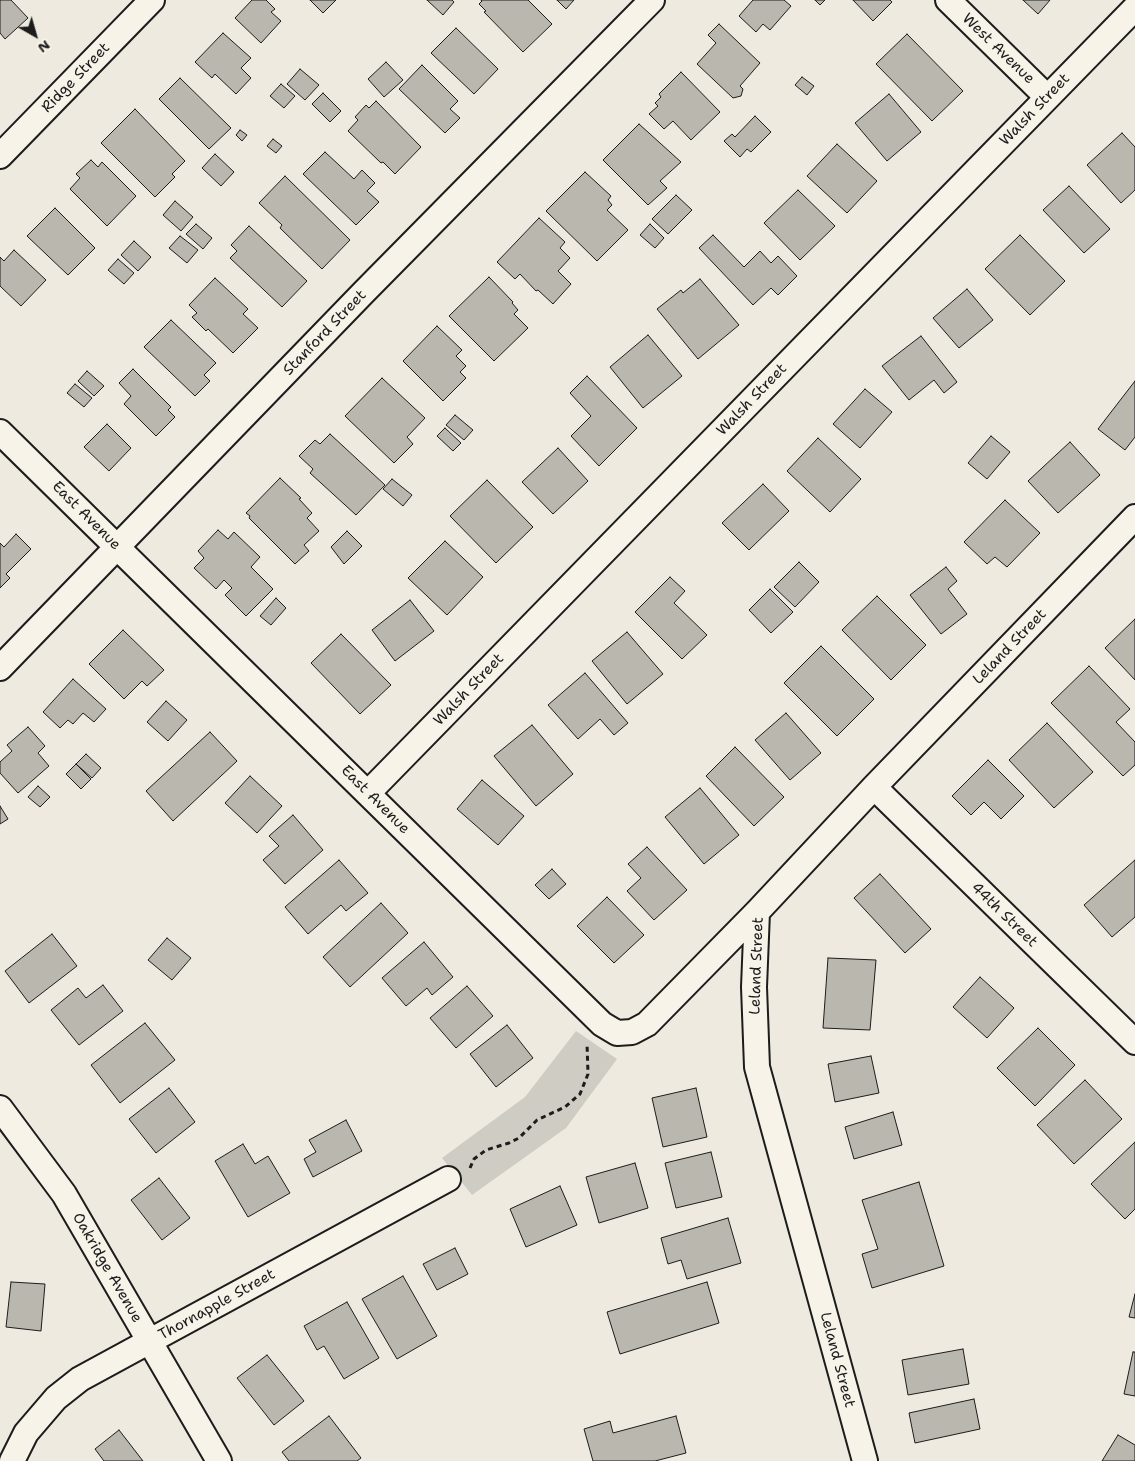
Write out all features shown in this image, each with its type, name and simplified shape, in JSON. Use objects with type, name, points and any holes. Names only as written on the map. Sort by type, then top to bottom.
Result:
[{"type":"street","name":"Ridge Street","points":[[0,156],[152,0]]},
{"type":"street","name":"Stanford Street","points":[[0,668],[356,300],[652,0]]},
{"type":"street","name":"West Avenue","points":[[948,0],[1048,97]]},
{"type":"street","name":"Walsh Street","points":[[368,793],[1135,8]]},
{"type":"street","name":"East Avenue","points":[[0,432],[602,1024],[616,1033],[632,1032],[647,1024],[757,912]]},
{"type":"street","name":"Leland Street","points":[[865,1461],[757,1068],[754,987],[757,912],[874,787],[1135,518]]},
{"type":"street","name":"44th Street","points":[[874,787],[1135,1042]]},
{"type":"street","name":"Oakridge Avenue","points":[[0,1108],[64,1194],[219,1461]]},
{"type":"street","name":"Thornapple Street","points":[[12,1461],[26,1433],[56,1398],[80,1379],[448,1178]]},
{"type":"path","points":[[448,1178],[460,1179],[469,1173],[474,1159],[486,1150],[519,1138],[537,1120],[565,1106],[580,1094],[588,1074],[586,1036]]},
{"type":"shaded area","points":[[576,1031],[617,1059],[566,1128],[472,1195],[442,1158],[525,1097]]},
{"type":"building","points":[[0,0],[11,0],[28,18],[5,39],[0,33]]},
{"type":"building","points":[[252,0],[266,0],[275,9],[271,12],[281,21],[261,43],[235,18]]},
{"type":"building","points":[[310,0],[336,0],[323,13]]},
{"type":"building","points":[[427,0],[452,0],[454,2],[443,15]]},
{"type":"building","points":[[481,0],[528,0],[552,24],[523,52],[484,12],[486,11],[479,4]]},
{"type":"building","points":[[557,0],[574,0],[566,9]]},
{"type":"building","points":[[753,0],[784,0],[791,6],[770,30],[763,24],[756,32],[739,16]]},
{"type":"building","points":[[815,0],[825,0],[820,5]]},
{"type":"building","points":[[853,0],[890,0],[892,2],[873,21]]},
{"type":"building","points":[[1023,0],[1050,0],[1038,14]]},
{"type":"building","points":[[719,24],[760,63],[740,86],[743,89],[741,96],[733,98],[697,64],[716,43],[708,35]]},
{"type":"building","points":[[456,28],[498,69],[474,94],[431,53]]},
{"type":"building","points":[[223,33],[251,58],[241,68],[251,78],[236,94],[215,74],[212,78],[195,62]]},
{"type":"building","points":[[907,34],[963,91],[932,121],[876,64]]},
{"type":"building","points":[[386,62],[403,80],[384,97],[368,79]]},
{"type":"building","points":[[422,65],[458,101],[450,109],[460,118],[445,133],[399,89]]},
{"type":"building","points":[[300,69],[319,85],[305,100],[287,84]]},
{"type":"building","points":[[681,72],[720,112],[691,140],[673,121],[664,129],[649,114],[658,106],[655,103],[661,97],[659,94]]},
{"type":"building","points":[[802,77],[814,86],[807,95],[795,85]]},
{"type":"building","points":[[180,78],[231,128],[209,149],[159,99]]},
{"type":"building","points":[[281,84],[295,96],[284,108],[270,96]]},
{"type":"building","points":[[323,93],[341,111],[330,122],[312,104]]},
{"type":"building","points":[[889,94],[921,132],[887,161],[855,123]]},
{"type":"building","points":[[376,101],[421,147],[395,174],[348,131],[358,120],[355,117],[366,105],[369,108]]},
{"type":"building","points":[[135,109],[185,161],[172,174],[175,177],[155,197],[101,143]]},
{"type":"building","points":[[755,116],[771,132],[751,152],[747,149],[740,157],[724,141],[732,134],[735,137]]},
{"type":"building","points":[[639,124],[681,162],[660,181],[667,188],[648,205],[603,160]]},
{"type":"building","points":[[240,130],[247,135],[242,141],[236,135]]},
{"type":"building","points":[[1122,133],[1135,147],[1135,190],[1121,203],[1087,165]]},
{"type":"building","points":[[273,139],[282,146],[276,153],[267,146]]},
{"type":"building","points":[[837,144],[877,181],[847,213],[807,176]]},
{"type":"building","points":[[325,152],[354,179],[362,170],[375,183],[367,191],[379,202],[356,225],[303,174]]},
{"type":"building","points":[[215,154],[234,172],[221,186],[202,168]]},
{"type":"building","points":[[91,160],[98,167],[102,162],[136,196],[107,226],[70,189],[80,178],[76,174]]},
{"type":"building","points":[[585,172],[611,196],[608,200],[612,205],[607,210],[628,230],[597,261],[546,211]]},
{"type":"building","points":[[285,176],[350,240],[322,269],[280,228],[282,225],[259,203]]},
{"type":"building","points":[[1069,186],[1110,229],[1084,253],[1043,210]]},
{"type":"building","points":[[798,190],[835,226],[800,260],[764,223]]},
{"type":"building","points":[[676,195],[692,210],[668,234],[652,219]]},
{"type":"building","points":[[175,201],[193,217],[181,231],[163,215]]},
{"type":"building","points":[[55,208],[95,248],[68,275],[27,236]]},
{"type":"building","points":[[539,218],[565,242],[560,248],[570,258],[558,271],[571,284],[553,304],[538,290],[536,291],[520,274],[515,279],[497,262]]},
{"type":"building","points":[[196,224],[212,238],[203,249],[186,234]]},
{"type":"building","points":[[650,224],[664,238],[655,248],[640,235]]},
{"type":"building","points":[[249,226],[307,281],[282,307],[230,258],[237,251],[231,245]]},
{"type":"building","points":[[713,235],[744,267],[760,251],[771,263],[778,256],[797,276],[778,295],[771,288],[753,305],[699,248]]},
{"type":"building","points":[[1020,235],[1065,281],[1030,315],[985,269]]},
{"type":"building","points":[[180,236],[198,250],[187,263],[169,248]]},
{"type":"building","points":[[134,241],[151,257],[138,271],[121,255]]},
{"type":"building","points":[[14,250],[46,280],[21,306],[0,286],[0,257],[4,261]]},
{"type":"building","points":[[118,259],[134,273],[124,284],[108,270]]},
{"type":"building","points":[[489,277],[513,302],[518,310],[514,314],[528,328],[494,361],[449,316]]},
{"type":"building","points":[[215,278],[248,309],[243,314],[258,328],[233,353],[208,329],[206,331],[192,317],[197,313],[189,305]]},
{"type":"building","points":[[700,279],[739,325],[698,359],[657,309],[681,290],[683,293]]},
{"type":"building","points":[[967,289],[993,320],[959,348],[933,318]]},
{"type":"building","points":[[171,320],[216,363],[204,375],[210,381],[195,396],[144,347]]},
{"type":"building","points":[[437,326],[462,350],[456,356],[466,366],[460,372],[466,378],[443,401],[403,361]]},
{"type":"building","points":[[648,335],[682,376],[643,408],[610,367]]},
{"type":"building","points":[[921,336],[957,382],[944,393],[934,380],[909,400],[882,366]]},
{"type":"building","points":[[133,369],[171,407],[168,410],[175,417],[156,436],[124,404],[131,396],[119,383]]},
{"type":"building","points":[[87,371],[104,386],[94,396],[78,381]]},
{"type":"building","points":[[587,376],[637,428],[599,466],[571,436],[591,416],[570,393]]},
{"type":"building","points":[[382,378],[425,418],[407,437],[413,444],[394,463],[345,416]]},
{"type":"building","points":[[1135,381],[1135,437],[1125,450],[1098,429]]},
{"type":"building","points":[[75,384],[92,398],[84,407],[67,393]]},
{"type":"building","points":[[865,389],[892,412],[860,448],[833,424]]},
{"type":"building","points":[[455,415],[473,430],[464,440],[446,425]]},
{"type":"building","points":[[107,424],[131,448],[109,471],[84,447]]},
{"type":"building","points":[[445,428],[461,443],[453,451],[437,436]]},
{"type":"building","points":[[330,434],[385,485],[356,515],[310,473],[313,469],[299,456],[315,440],[320,444]]},
{"type":"building","points":[[991,436],[1010,452],[987,479],[968,463]]},
{"type":"building","points":[[818,438],[861,479],[830,512],[787,471]]},
{"type":"building","points":[[1070,442],[1100,475],[1058,513],[1028,481]]},
{"type":"building","points":[[558,448],[588,481],[553,514],[522,482]]},
{"type":"building","points":[[280,478],[301,498],[299,499],[312,513],[307,518],[319,531],[304,545],[309,551],[295,564],[246,513]]},
{"type":"building","points":[[392,479],[412,495],[403,506],[383,489]]},
{"type":"building","points":[[487,480],[533,527],[496,563],[450,516]]},
{"type":"building","points":[[763,484],[789,511],[749,550],[722,523]]},
{"type":"building","points":[[1005,500],[1040,533],[1007,567],[995,557],[987,564],[964,542]]},
{"type":"building","points":[[218,530],[228,539],[234,532],[260,557],[251,567],[273,589],[246,616],[225,595],[232,588],[224,580],[216,589],[194,568],[204,558],[198,551]]},
{"type":"building","points":[[347,531],[362,546],[344,564],[331,547]]},
{"type":"building","points":[[16,534],[31,549],[6,574],[10,578],[0,588],[0,543],[4,547]]},
{"type":"building","points":[[445,541],[483,577],[447,615],[408,578]]},
{"type":"building","points":[[799,562],[819,582],[795,607],[774,587]]},
{"type":"building","points":[[946,567],[957,581],[948,589],[967,614],[941,634],[910,595]]},
{"type":"building","points":[[670,577],[685,591],[674,603],[707,635],[682,659],[635,612]]},
{"type":"building","points":[[770,589],[793,612],[771,633],[749,610]]},
{"type":"building","points":[[877,596],[926,645],[891,680],[842,630]]},
{"type":"building","points":[[276,598],[286,608],[271,625],[260,616]]},
{"type":"building","points":[[410,600],[434,631],[395,661],[372,630]]},
{"type":"building","points":[[1135,619],[1135,680],[1105,648]]},
{"type":"building","points":[[123,630],[164,670],[147,686],[142,681],[124,699],[89,664]]},
{"type":"building","points":[[627,632],[663,674],[627,704],[592,661]]},
{"type":"building","points":[[341,634],[391,685],[360,714],[311,663]]},
{"type":"building","points":[[821,646],[874,699],[837,736],[784,683]]},
{"type":"building","points":[[1089,666],[1130,709],[1116,722],[1135,742],[1135,765],[1123,776],[1051,703]]},
{"type":"building","points":[[585,673],[628,723],[614,735],[600,719],[578,739],[548,705]]},
{"type":"building","points":[[73,679],[106,709],[94,722],[83,713],[73,724],[68,720],[60,728],[43,712]]},
{"type":"building","points":[[166,701],[187,720],[168,741],[147,722]]},
{"type":"building","points":[[786,713],[821,753],[790,780],[755,740]]},
{"type":"building","points":[[1047,723],[1093,772],[1054,808],[1009,760]]},
{"type":"building","points":[[532,725],[573,774],[536,806],[494,756]]},
{"type":"building","points":[[28,727],[45,746],[38,753],[49,766],[18,793],[0,773],[0,762],[12,751],[7,745]]},
{"type":"building","points":[[210,732],[237,761],[173,821],[146,791]]},
{"type":"building","points":[[735,747],[784,797],[754,826],[706,776]]},
{"type":"building","points":[[86,754],[101,768],[92,778],[76,764]]},
{"type":"building","points":[[988,760],[1024,796],[1001,819],[984,802],[971,815],[952,796]]},
{"type":"building","points":[[76,764],[91,779],[81,789],[66,774]]},
{"type":"building","points":[[250,776],[282,806],[257,833],[225,803]]},
{"type":"building","points":[[482,780],[524,816],[498,845],[457,809]]},
{"type":"building","points":[[38,786],[50,797],[40,807],[28,797]]},
{"type":"building","points":[[700,788],[739,835],[704,864],[665,817]]},
{"type":"building","points":[[0,806],[8,819],[0,824]]},
{"type":"building","points":[[293,815],[323,850],[285,884],[263,860],[279,846],[269,836]]},
{"type":"building","points":[[647,847],[687,890],[654,920],[627,891],[641,878],[628,864]]},
{"type":"building","points":[[339,860],[368,893],[346,911],[341,905],[308,934],[285,907]]},
{"type":"building","points":[[1135,860],[1135,917],[1112,937],[1084,905]]},
{"type":"building","points":[[552,869],[566,884],[549,899],[535,885]]},
{"type":"building","points":[[880,874],[931,929],[905,953],[854,898]]},
{"type":"building","points":[[607,897],[644,935],[614,963],[577,926]]},
{"type":"building","points":[[381,903],[408,933],[350,987],[323,957]]},
{"type":"building","points":[[52,934],[77,966],[29,1003],[5,971]]},
{"type":"building","points":[[167,938],[191,958],[172,980],[148,960]]},
{"type":"building","points":[[424,942],[453,977],[432,995],[427,988],[406,1006],[382,978]]},
{"type":"building","points":[[828,958],[876,960],[870,1030],[823,1028]]},
{"type":"building","points":[[980,977],[1014,1008],[987,1038],[953,1007]]},
{"type":"building","points":[[103,985],[123,1011],[79,1045],[51,1010],[78,988],[86,998]]},
{"type":"building","points":[[467,986],[493,1016],[456,1048],[430,1018]]},
{"type":"building","points":[[145,1023],[175,1060],[120,1103],[91,1065]]},
{"type":"building","points":[[507,1025],[533,1058],[496,1087],[470,1054]]},
{"type":"building","points":[[1038,1028],[1075,1065],[1035,1106],[997,1068]]},
{"type":"building","points":[[871,1056],[879,1093],[835,1102],[828,1064]]},
{"type":"building","points":[[1085,1080],[1122,1119],[1074,1164],[1037,1125]]},
{"type":"building","points":[[169,1088],[195,1122],[156,1153],[129,1119]]},
{"type":"building","points":[[696,1088],[707,1137],[663,1147],[652,1098]]},
{"type":"building","points":[[893,1112],[902,1145],[854,1159],[845,1127]]},
{"type":"building","points":[[346,1120],[362,1151],[313,1177],[304,1159],[316,1152],[309,1140]]},
{"type":"building","points":[[1135,1142],[1135,1209],[1125,1219],[1091,1184]]},
{"type":"building","points":[[243,1144],[255,1164],[268,1156],[290,1193],[248,1217],[215,1161]]},
{"type":"building","points":[[711,1152],[722,1197],[676,1208],[665,1163]]},
{"type":"building","points":[[635,1163],[648,1208],[599,1223],[586,1177]]},
{"type":"building","points":[[159,1178],[190,1218],[162,1240],[131,1200]]},
{"type":"building","points":[[919,1182],[944,1266],[872,1288],[862,1254],[878,1249],[862,1200]]},
{"type":"building","points":[[560,1186],[577,1225],[526,1247],[510,1209]]},
{"type":"building","points":[[728,1218],[741,1263],[687,1279],[681,1260],[668,1264],[661,1238]]},
{"type":"building","points":[[455,1248],[468,1274],[437,1290],[423,1264]]},
{"type":"building","points":[[403,1276],[437,1336],[397,1359],[362,1299]]},
{"type":"building","points":[[11,1282],[45,1284],[41,1331],[6,1327]]},
{"type":"building","points":[[707,1282],[719,1323],[620,1354],[607,1312]]},
{"type":"building","points":[[1135,1294],[1135,1318],[1129,1317]]},
{"type":"building","points":[[347,1302],[379,1358],[344,1379],[324,1346],[317,1350],[304,1326]]},
{"type":"building","points":[[963,1349],[969,1384],[908,1395],[902,1360]]},
{"type":"building","points":[[1133,1352],[1135,1352],[1135,1396],[1124,1394]]},
{"type":"building","points":[[267,1355],[304,1401],[274,1425],[237,1378]]},
{"type":"building","points":[[974,1399],[980,1429],[915,1443],[909,1413]]},
{"type":"building","points":[[329,1416],[361,1458],[357,1461],[289,1461],[282,1452]]},
{"type":"building","points":[[676,1416],[686,1453],[655,1461],[593,1461],[584,1429],[610,1421],[613,1433]]},
{"type":"building","points":[[119,1430],[143,1461],[104,1461],[95,1449]]},
{"type":"building","points":[[1118,1435],[1135,1445],[1135,1461],[1102,1461]]}]
